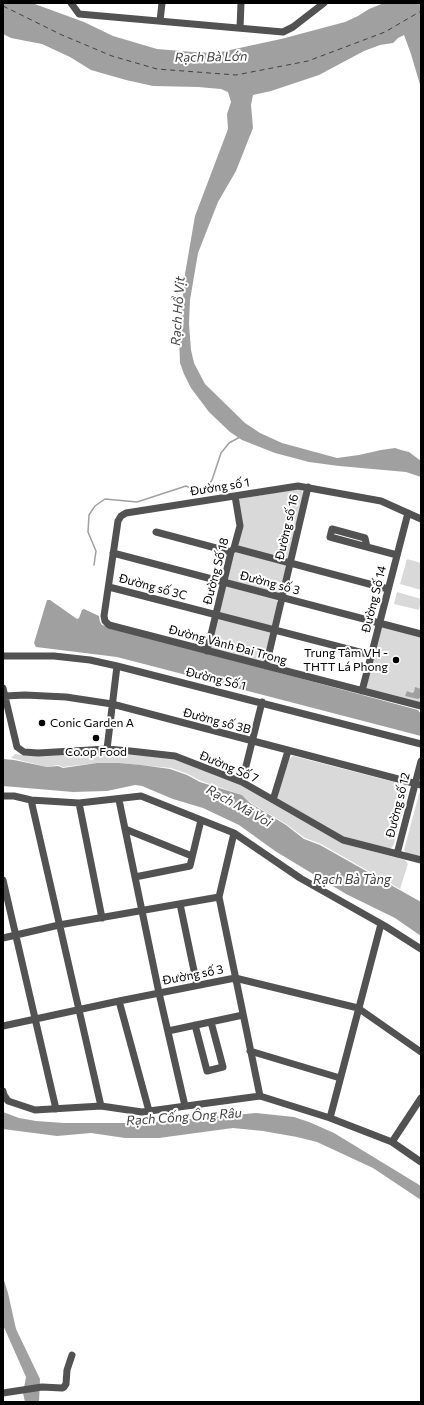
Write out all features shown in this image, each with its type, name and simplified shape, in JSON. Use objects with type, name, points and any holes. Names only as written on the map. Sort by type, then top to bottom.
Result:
[{"type":"street","points":[[70,3],[79,14],[283,32],[293,27],[324,3]]},
{"type":"street","points":[[160,21],[162,3]]},
{"type":"street","points":[[240,28],[241,3]]},
{"type":"street","name":"Đường số 1","points":[[104,616],[118,521],[121,516],[126,514],[298,486],[381,501],[421,519]]},
{"type":"street","name":"Đường số 16","points":[[266,666],[308,487]]},
{"type":"street","name":"Đường Số 18","points":[[207,651],[232,550],[240,526],[235,496]]},
{"type":"street","name":"Đường Số 14","points":[[362,691],[408,513]]},
{"type":"street","points":[[367,547],[365,538],[332,529],[330,537],[367,547],[397,555]]},
{"type":"street","name":"Đường số 3","points":[[156,532],[290,562],[388,589]]},
{"type":"street","name":"Đường số 3","points":[[113,554],[421,634]]},
{"type":"street","name":"Đường số 3C","points":[[109,587],[216,615]]},
{"type":"street","points":[[216,615],[371,655]]},
{"type":"street","name":"Đường Vành Đai Trong","points":[[104,616],[105,621],[109,625],[421,706]]},
{"type":"street","name":"Đường Số 1","points":[[3,656],[54,656],[90,660],[262,702],[421,744]]},
{"type":"street","points":[[107,749],[117,666]]},
{"type":"street","points":[[3,688],[5,696]]},
{"type":"street","name":"Đường số 3B","points":[[5,696],[25,695],[66,697],[112,704],[418,784]]},
{"type":"street","name":"Đường Số 7","points":[[5,696],[17,747],[29,753],[107,749],[130,750],[175,756],[242,782],[343,840],[421,860]]},
{"type":"street","points":[[242,782],[262,702]]},
{"type":"street","points":[[273,800],[288,751]]},
{"type":"street","name":"Đường số 12","points":[[397,854],[418,784],[421,761]]},
{"type":"street","points":[[3,796],[14,796],[31,800],[79,803],[119,800],[141,796],[234,833],[300,878],[381,924],[421,949]]},
{"type":"street","points":[[31,800],[100,1106]]},
{"type":"street","points":[[119,800],[159,993],[185,1106]]},
{"type":"street","points":[[79,803],[102,918]]},
{"type":"street","points":[[135,878],[190,866],[201,820]]},
{"type":"street","points":[[125,829],[192,856]]},
{"type":"street","points":[[234,833],[219,897],[260,1096]]},
{"type":"street","points":[[3,880],[56,1109]]},
{"type":"street","points":[[3,938],[59,925],[219,897]]},
{"type":"street","points":[[180,904],[197,985]]},
{"type":"street","points":[[330,1118],[381,924]]},
{"type":"street","name":"Đường số 3","points":[[3,1026],[235,978],[358,1008],[421,1052]]},
{"type":"street","points":[[119,1001],[149,1111]]},
{"type":"street","points":[[168,1031],[243,1015]]},
{"type":"street","points":[[195,1025],[207,1072],[223,1067],[211,1022]]},
{"type":"street","points":[[250,1051],[340,1078]]},
{"type":"street","points":[[3,1091],[8,1101],[35,1110],[100,1106],[142,1112],[260,1096],[330,1118],[392,1142],[421,1162]]},
{"type":"street","points":[[392,1142],[421,1099]]},
{"type":"street","points":[[3,1393],[42,1387],[64,1387],[66,1384],[72,1355]]},
{"type":"shaded area","points":[[296,489],[301,490],[304,494],[288,558],[239,546],[240,499]]},
{"type":"shaded area","points":[[234,551],[287,563],[281,592],[278,594],[228,581],[227,576]]},
{"type":"shaded area","points":[[407,559],[421,563],[421,590],[400,584]]},
{"type":"shaded area","points":[[226,586],[276,599],[278,604],[272,626],[219,613]]},
{"type":"shaded area","points":[[397,592],[421,599],[419,610],[394,604]]},
{"type":"shaded area","points":[[220,618],[271,631],[264,661],[261,662],[210,649],[217,620]]},
{"type":"shaded area","name":"Trung Tâm VH - THTT Lá Phong","points":[[381,627],[421,635],[421,703],[366,689]]},
{"type":"shaded area","points":[[107,752],[174,759],[241,784],[271,803],[342,843],[405,860],[408,864],[400,889],[321,844],[305,838],[286,824],[251,803],[242,795],[201,781],[188,774],[171,768],[119,763],[97,763],[63,767],[58,765],[47,767],[11,758],[15,754],[29,756]]},
{"type":"shaded area","points":[[293,756],[406,785],[408,790],[392,847],[390,849],[345,838],[277,799],[289,759]]},
{"type":"shaded area","points":[[421,790],[421,857],[407,854],[404,850]]},
{"type":"water","name":"Rạch Bà Lớn","points":[[3,3],[32,3],[84,22],[113,36],[157,49],[216,53],[281,39],[345,22],[384,3],[421,3],[421,88],[404,35],[393,43],[380,45],[364,51],[319,75],[271,91],[253,95],[251,105],[253,128],[236,171],[218,202],[198,253],[190,300],[189,324],[191,350],[194,363],[205,384],[245,423],[260,433],[282,443],[337,458],[395,448],[409,452],[421,461],[421,477],[406,472],[309,462],[275,453],[242,440],[230,432],[209,412],[191,388],[184,374],[180,363],[179,335],[185,274],[195,216],[228,129],[227,114],[231,102],[228,92],[221,89],[198,87],[153,86],[91,70],[70,57],[42,44],[11,38],[3,34]]},
{"type":"water","points":[[47,600],[50,600],[77,619],[84,609],[99,616],[102,625],[418,710],[421,714],[421,736],[117,657],[36,647],[34,643]]},
{"type":"water","points":[[415,687],[421,689],[421,697],[418,699],[405,696],[407,691],[412,693],[414,692]]},
{"type":"water","name":"Rạch Bà Tàng","points":[[3,759],[47,767],[58,766],[63,768],[97,763],[119,763],[170,769],[187,775],[200,782],[242,795],[250,803],[286,825],[304,839],[320,845],[421,902],[421,936],[395,918],[346,894],[275,851],[239,825],[203,808],[173,799],[142,786],[135,785],[107,791],[73,792],[3,786]]},
{"type":"water","points":[[3,1112],[19,1118],[64,1123],[142,1123],[256,1113],[294,1117],[334,1133],[421,1186],[421,1200],[373,1168],[317,1142],[297,1137],[263,1131],[233,1128],[159,1138],[125,1138],[91,1133],[57,1136],[3,1129]]},
{"type":"water","points":[[3,1277],[16,1329],[40,1379],[39,1402],[25,1402],[23,1393],[26,1377],[3,1325]]},
{"type":"waterway","points":[[94,565],[96,551],[88,532],[89,515],[95,506],[105,499],[137,502],[186,486],[198,491],[206,489],[212,480],[221,453],[229,443],[240,437]]},
{"type":"ferry route","points":[[3,6],[62,35],[112,56],[157,69],[236,75],[308,61],[385,32],[421,11]]},
{"type":"place","name":"Trung Tâm VH - THTT Lá Phong","points":[[396,660]]},
{"type":"place","name":"Conic Garden A","points":[[42,723]]},
{"type":"place","name":"Co.op Food","points":[[96,738]]},
{"type":"water label","name":"Rạch Hồ Vịt","points":[[178,311]]},
{"type":"water label","name":"Rạch Mã Voi","points":[[239,806]]},
{"type":"water label","name":"Rạch Cống Ông Râu","points":[[184,1117]]}]
